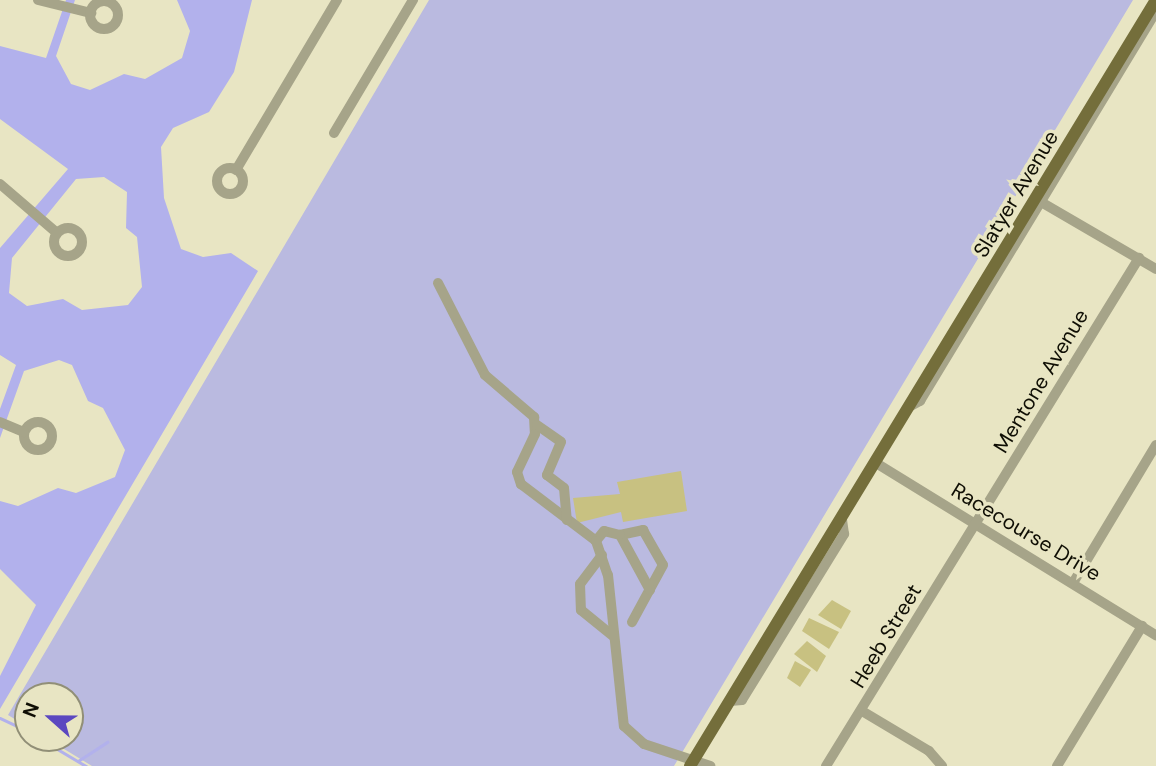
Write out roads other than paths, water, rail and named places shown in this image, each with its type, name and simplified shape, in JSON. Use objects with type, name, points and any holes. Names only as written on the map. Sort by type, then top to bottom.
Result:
[{"type":"main road","name":"Slatyer Avenue","points":[[692,762],[1156,0]]},
{"type":"street","points":[[38,0],[74,12],[91,13]]},
{"type":"street","points":[[236,170],[337,0]]},
{"type":"street","points":[[334,133],[413,0]]},
{"type":"street","name":"Slatyer Avenue","points":[[909,407],[920,401],[1152,26],[1156,12]]},
{"type":"street","points":[[0,184],[57,233]]},
{"type":"street","points":[[1041,202],[1156,269]]},
{"type":"street","name":"Mentone Avenue","points":[[976,525],[1139,258]]},
{"type":"street","points":[[438,284],[471,356],[537,425],[561,442],[547,475],[564,488],[567,520]]},
{"type":"street","points":[[5,424],[24,432]]},
{"type":"street","points":[[537,425],[521,458],[521,484],[596,541],[603,555],[624,726],[644,744],[710,766]]},
{"type":"street","points":[[1073,583],[1156,445]]},
{"type":"street","name":"Racecourse Drive","points":[[876,463],[1156,635]]},
{"type":"street","name":"Heeb Street","points":[[826,766],[976,525]]},
{"type":"street","points":[[596,541],[609,529],[620,535],[650,590]]},
{"type":"street","points":[[620,535],[643,530],[660,560],[662,571],[632,622]]},
{"type":"street","points":[[603,555],[580,583],[581,610],[613,636]]},
{"type":"street","points":[[1057,766],[1142,626]]},
{"type":"street","points":[[862,711],[929,751],[942,766]]},
{"type":"waterway","points":[[0,718],[14,724]]},
{"type":"waterway","points":[[78,761],[107,742]]},
{"type":"waterway","points":[[62,752],[86,766]]}]
